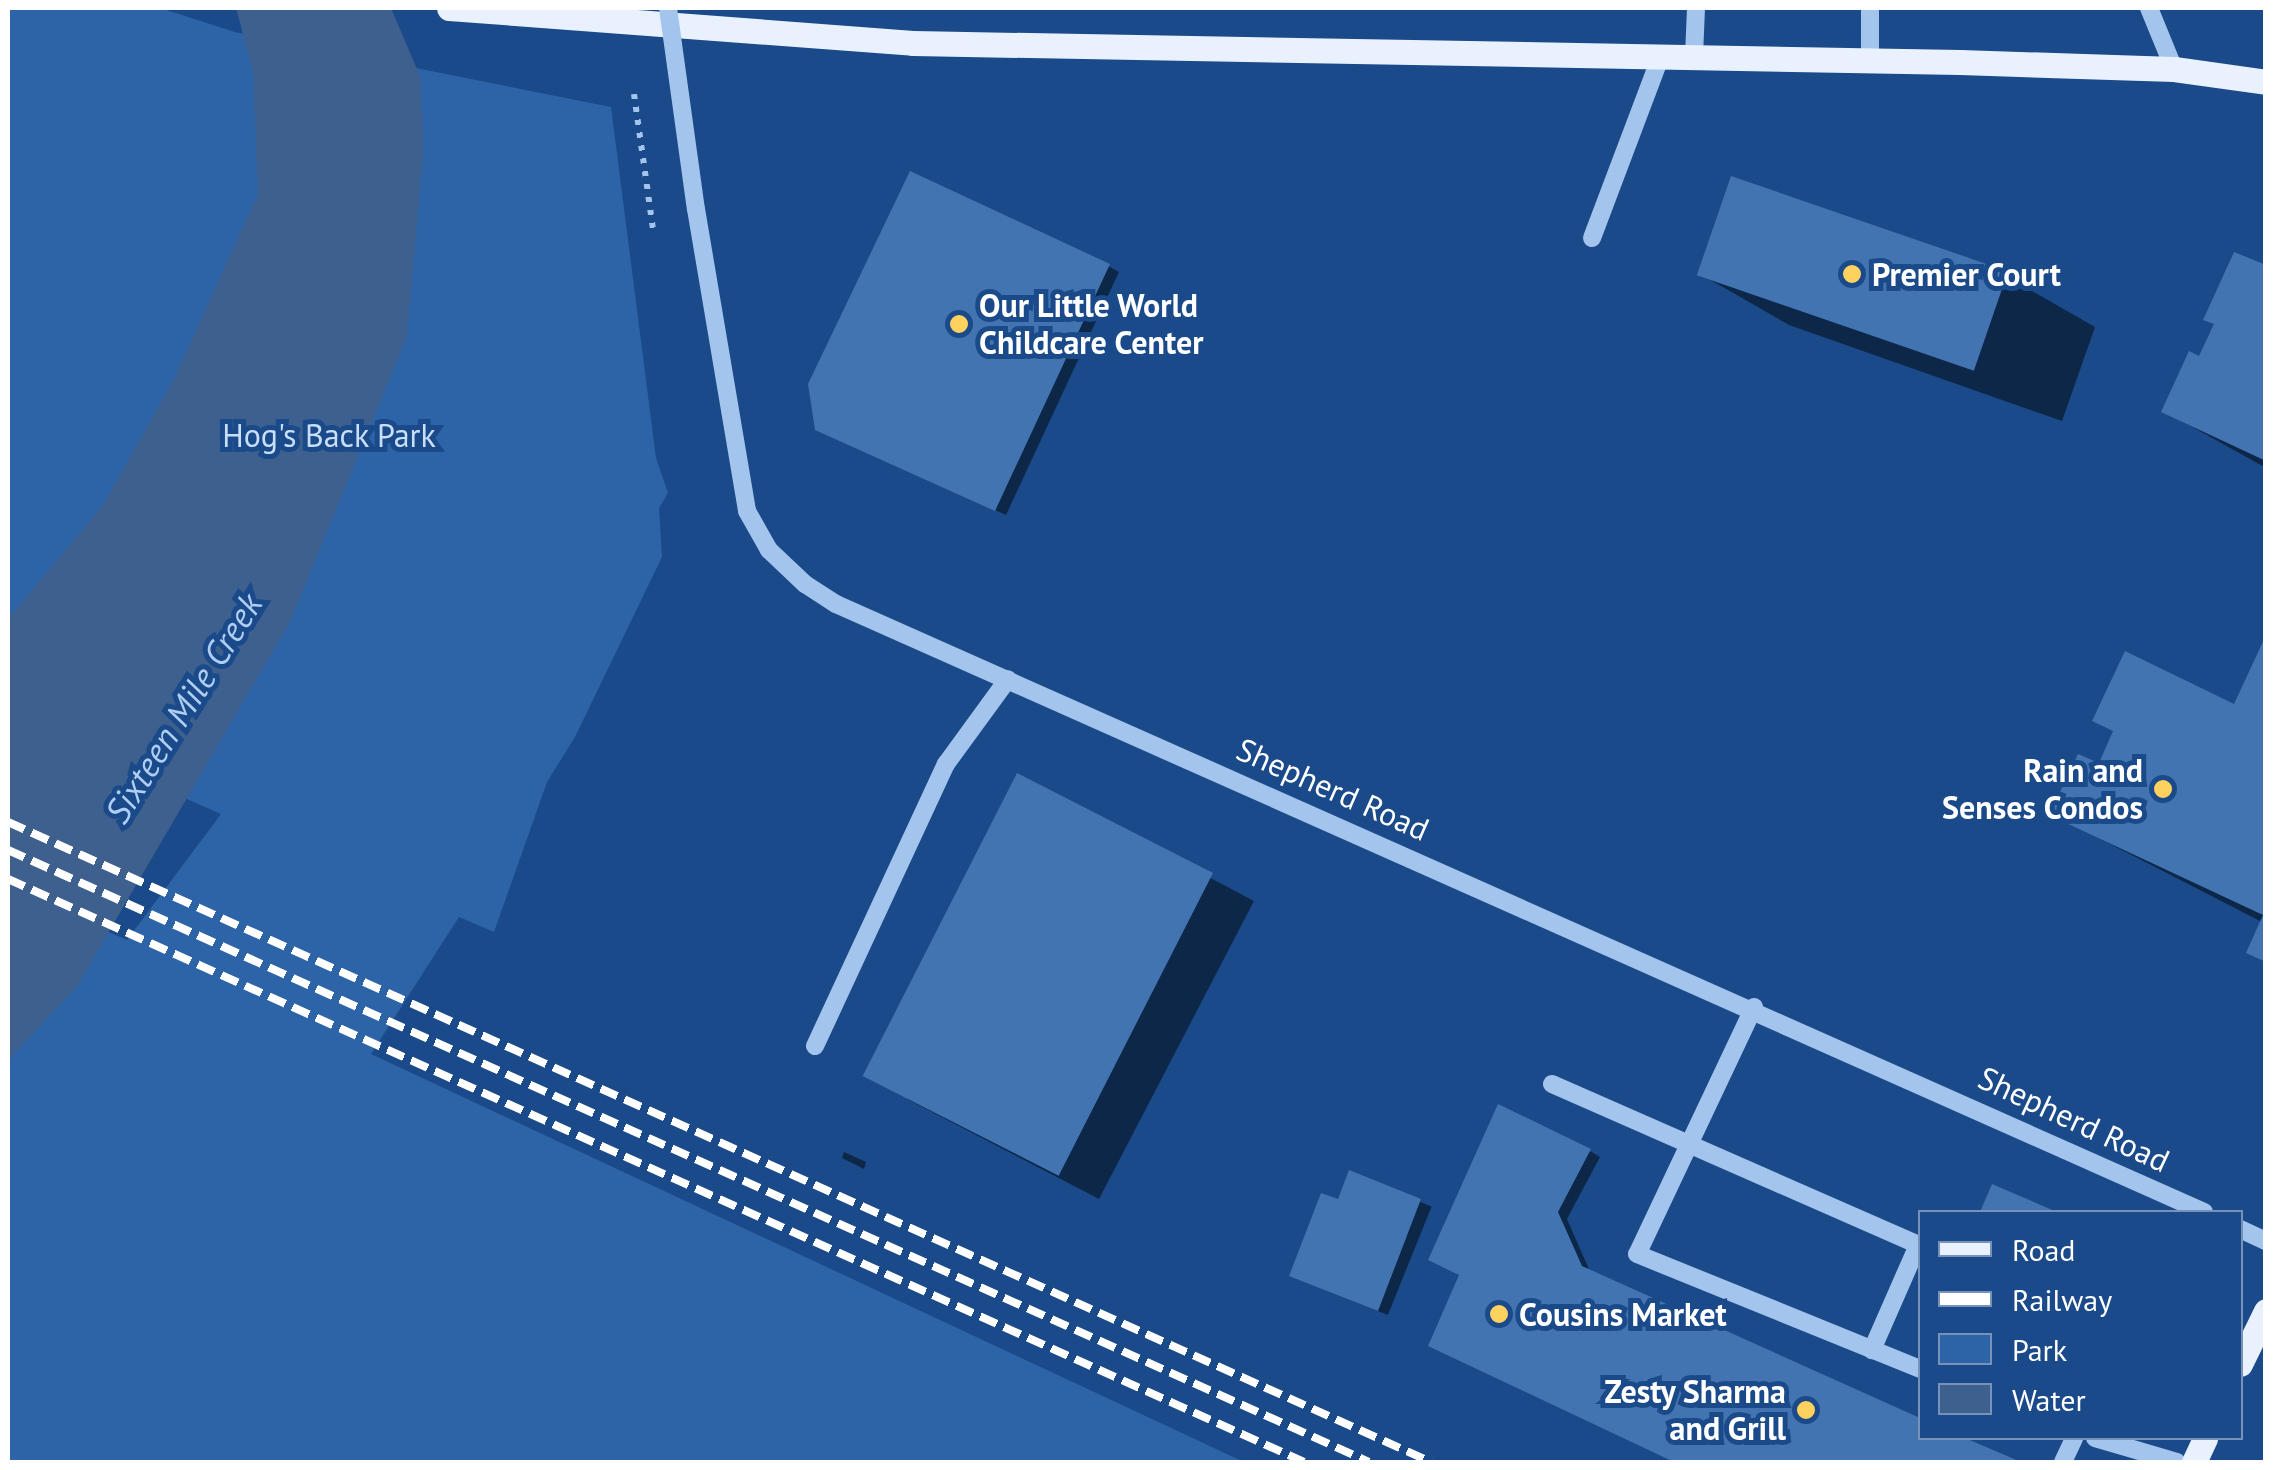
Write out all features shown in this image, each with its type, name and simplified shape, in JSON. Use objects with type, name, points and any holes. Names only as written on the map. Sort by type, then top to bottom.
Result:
[{"type":"main road","points":[[449,8],[570,22],[914,44],[1870,60],[2174,69],[2266,82]]},
{"type":"main road","points":[[2243,1358],[2266,1311]]},
{"type":"street","name":"Shepherd Road","points":[[668,8],[739,478],[769,550],[836,604],[1754,1007],[2200,1210]]},
{"type":"street","points":[[1694,56],[1696,8]]},
{"type":"street","points":[[1870,8],[1870,60]]},
{"type":"street","points":[[2149,8],[2174,69]]},
{"type":"street","points":[[1592,238],[1661,55]]},
{"type":"street","points":[[815,1046],[946,764],[1008,679]]},
{"type":"street","points":[[1754,1007],[1638,1254],[1918,1369]]},
{"type":"street","points":[[1552,1084],[1918,1245],[1872,1350]]},
{"type":"street","points":[[2243,1230],[2266,1241]]},
{"type":"street","points":[[2101,1440],[2177,1462]]},
{"type":"path","points":[[634,94],[654,228]]},
{"type":"green space","name":"Hog's Back Park","points":[[8,8],[160,8],[235,32],[611,107],[656,458],[668,493],[659,508],[662,557],[575,737],[547,782],[494,932],[459,917],[371,1054],[1244,1462],[8,1462],[8,888],[127,940],[221,814],[8,721]]},
{"type":"water","name":"Sixteen Mile Creek","points":[[236,8],[391,8],[420,76],[424,145],[407,336],[290,622],[77,986],[8,1061],[8,619],[103,505],[173,381],[258,194],[253,72]]},
{"type":"building","name":"Our Little World Childcare Center","points":[[910,171],[1110,264],[995,511],[815,430],[808,384]]},
{"type":"building","name":"Premier Court","points":[[1731,176],[2008,271],[1974,371],[1697,275]]},
{"type":"building","points":[[2234,252],[2266,265],[2266,461],[2161,412],[2189,351],[2199,356],[2214,324],[2203,320]]},
{"type":"building","name":"Rain and Senses Condos","points":[[2266,635],[2266,962],[2246,953],[2263,915],[2049,815],[2078,754],[2099,763],[2113,731],[2092,721],[2125,651],[2234,704]]},
{"type":"building","points":[[1017,773],[1213,873],[1059,1176],[863,1076]]},
{"type":"building","points":[[1498,1104],[1591,1149],[1558,1212],[1582,1266],[1918,1417],[1918,1440],[1970,1440],[2021,1462],[1674,1462],[1428,1346],[1459,1275],[1428,1260]]},
{"type":"building","points":[[1349,1170],[1421,1199],[1378,1311],[1289,1276],[1321,1193],[1338,1199]]},
{"type":"building","points":[[1992,1184],[2052,1210],[1981,1210]]},
{"type":"railway","points":[[8,822],[1431,1462]]},
{"type":"railway","points":[[8,850],[1369,1462]]},
{"type":"railway","points":[[8,879],[1304,1462]]},
{"type":"place","name":"Premier Court","points":[[1852,274]]},
{"type":"place","name":"Our Little World Childcare Center","points":[[959,324]]},
{"type":"place","name":"Rain and Senses Condos","points":[[2163,789]]},
{"type":"place","name":"Cousins Market","points":[[1499,1314]]},
{"type":"place","name":"Zesty Sharma and Grill","points":[[1806,1410]]}]
